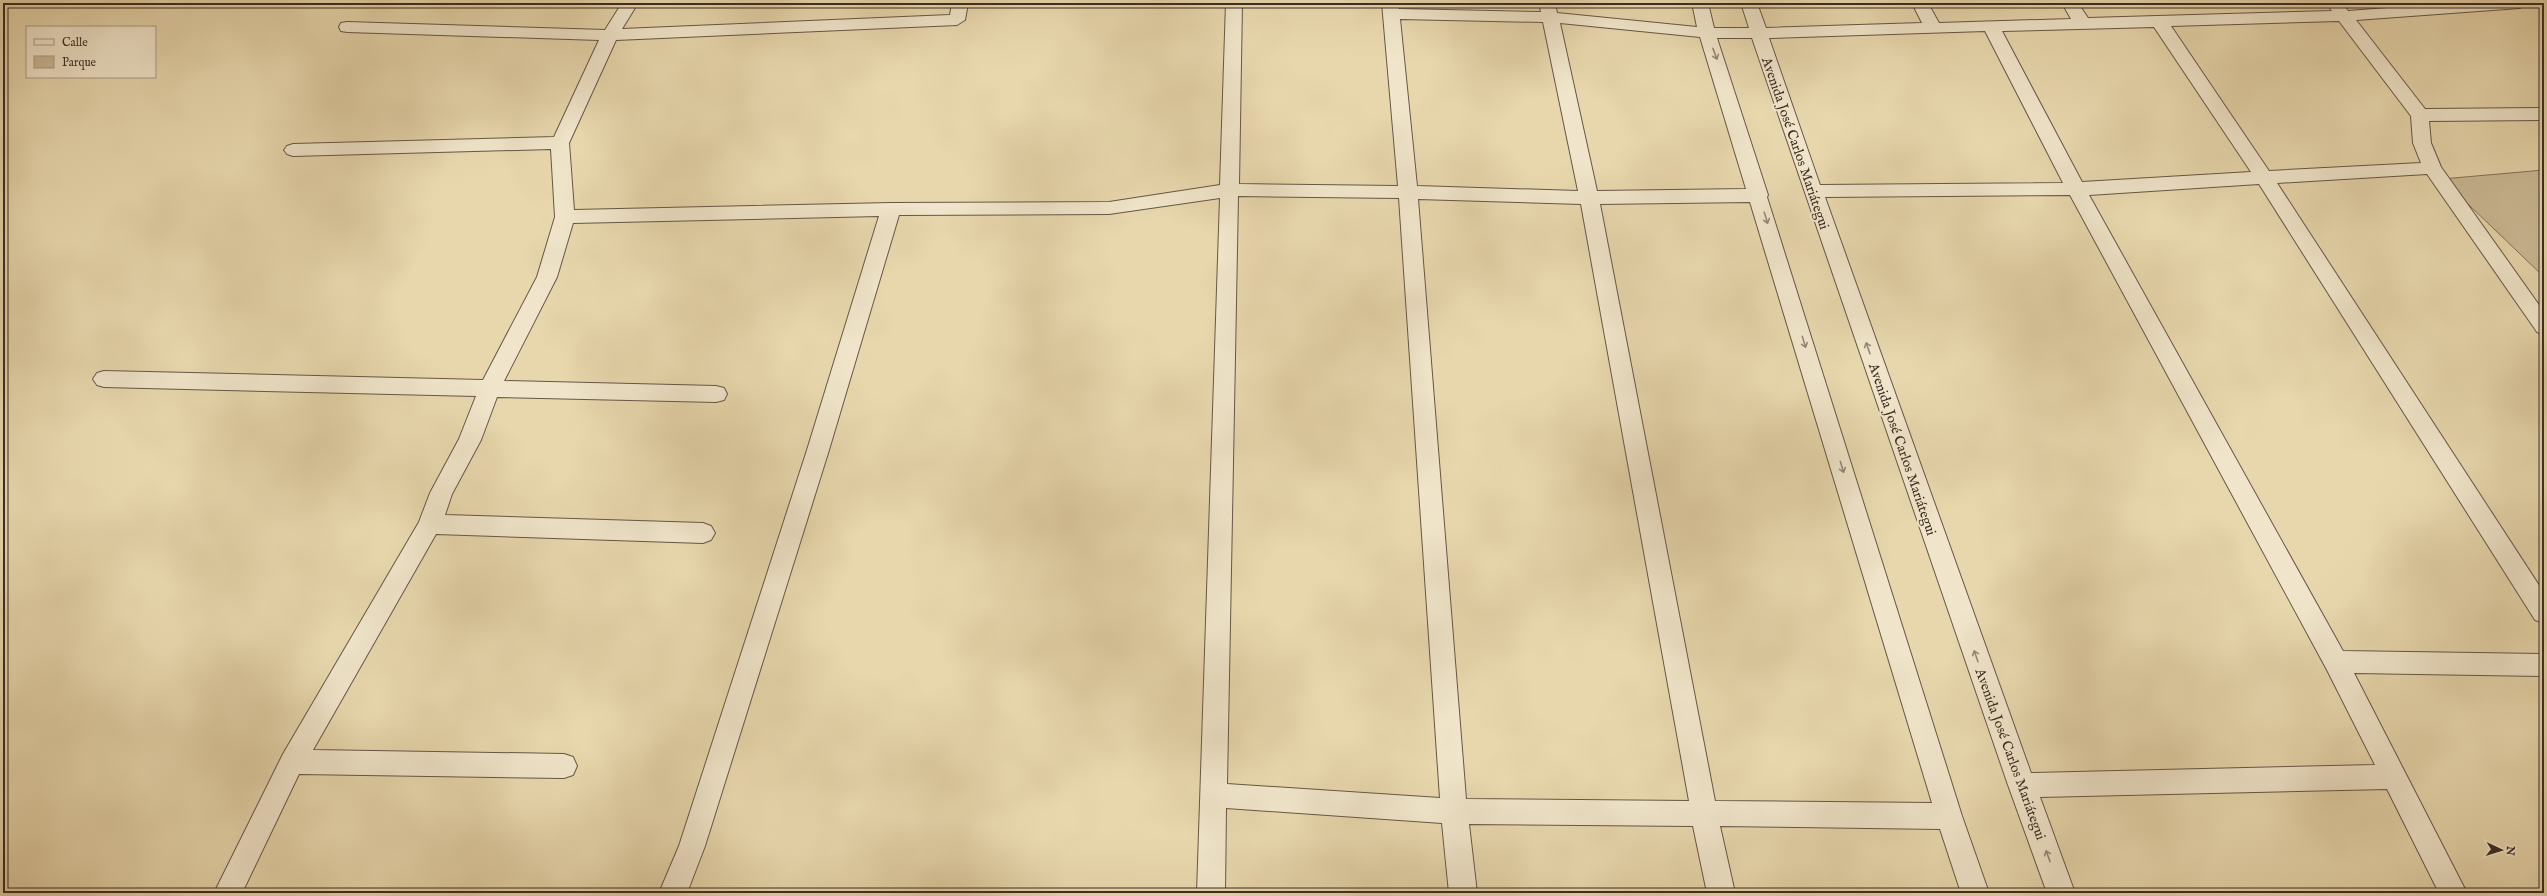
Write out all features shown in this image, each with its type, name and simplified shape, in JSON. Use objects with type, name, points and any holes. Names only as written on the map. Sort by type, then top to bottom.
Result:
[{"type":"street","points":[[228,893],[292,762],[430,524],[441,493],[470,440],[490,388],[547,278],[565,217],[560,143],[610,35],[630,3]]},
{"type":"street","points":[[347,27],[610,35],[957,20],[960,3]]},
{"type":"street","points":[[1211,893],[1212,795],[1234,3]]},
{"type":"street","points":[[1700,3],[1707,33],[1759,195],[1949,816],[1975,893]]},
{"type":"street","name":"Avenida José Carlos Mariátegui","points":[[1749,3],[1758,33],[2021,785],[2061,893]]},
{"type":"street","points":[[1920,3],[1934,28]]},
{"type":"street","points":[[2070,3],[2083,24]]},
{"type":"street","points":[[2240,3],[2251,18]]},
{"type":"street","points":[[1463,893],[1454,811],[1408,192],[1390,8],[1548,10],[1707,33],[1758,33],[2251,18],[2339,10],[2520,3]]},
{"type":"street","points":[[1548,10],[1589,198],[1704,813],[1721,893]]},
{"type":"street","points":[[2339,10],[2420,115],[2422,143],[2432,168],[2544,327]]},
{"type":"street","points":[[2159,21],[2265,179],[2544,613]]},
{"type":"street","points":[[1990,25],[2076,189],[2336,662],[2453,893]]},
{"type":"street","points":[[2420,115],[2544,114]]},
{"type":"street","points":[[293,150],[560,143]]},
{"type":"street","points":[[1813,191],[2076,189],[2432,168]]},
{"type":"street","points":[[565,217],[891,209],[1109,208],[1228,190],[1408,192],[1589,198],[1759,195]]},
{"type":"street","points":[[673,893],[692,846],[765,618],[891,209]]},
{"type":"street","points":[[104,379],[716,394]]},
{"type":"street","points":[[430,524],[703,533]]},
{"type":"street","points":[[2336,662],[2544,665]]},
{"type":"street","points":[[292,762],[564,766]]},
{"type":"street","points":[[2021,785],[2395,777]]},
{"type":"street","points":[[1212,795],[1454,811],[1949,816]]},
{"type":"green space","points":[[2544,170],[2544,277],[2442,179]]}]
